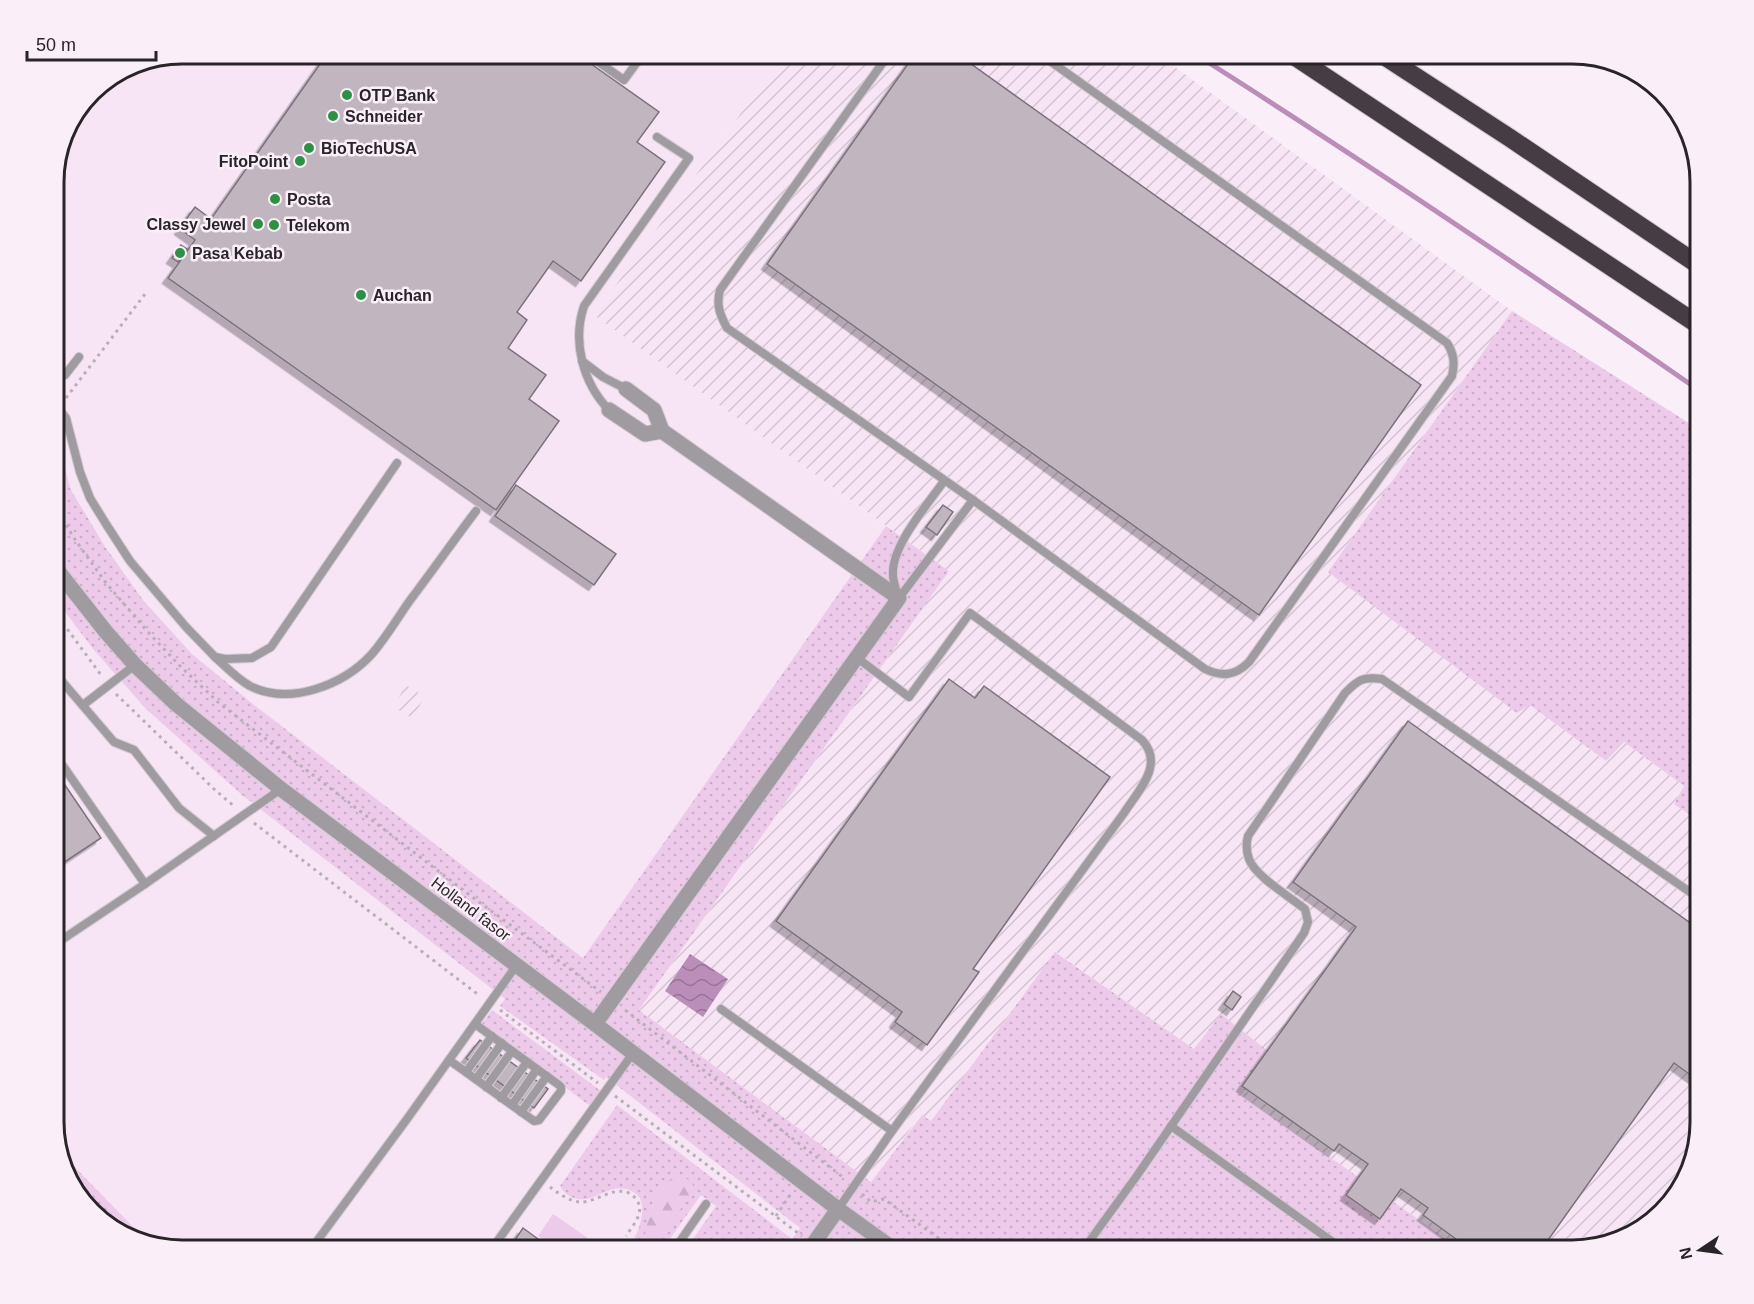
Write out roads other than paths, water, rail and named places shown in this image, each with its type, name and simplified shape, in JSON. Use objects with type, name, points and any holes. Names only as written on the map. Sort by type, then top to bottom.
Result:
[{"type":"highway","points":[[1306,64],[1690,319]]},
{"type":"highway","points":[[1396,64],[1690,259]]},
{"type":"street","points":[[595,1024],[898,598],[662,431],[654,410],[626,389]]},
{"type":"street","points":[[609,410],[645,434],[662,431]]},
{"type":"street","name":"Holland fasor","points":[[65,580],[135,665],[176,704],[281,789],[882,1240]]},
{"type":"street","points":[[816,1240],[838,1209]]},
{"type":"lane","points":[[601,64],[624,80],[636,64]]},
{"type":"lane","points":[[882,64],[720,290],[717,300],[718,308],[727,328],[973,500],[1205,669],[1214,674],[1233,673],[1243,668],[1256,652],[1452,376],[1453,353],[1447,342],[1054,64]]},
{"type":"lane","points":[[609,410],[592,387],[582,361],[578,332],[579,321],[584,306],[689,158],[657,137]]},
{"type":"lane","points":[[65,375],[79,357]]},
{"type":"lane","points":[[582,361],[603,377],[626,389]]},
{"type":"lane","points":[[65,417],[80,472],[90,498],[130,561],[215,657],[241,681],[272,692],[286,693],[326,686],[343,678],[371,654],[476,511]]},
{"type":"lane","points":[[215,657],[252,658],[271,647],[398,463]]},
{"type":"lane","points":[[898,598],[893,576],[898,551],[944,481]]},
{"type":"lane","points":[[898,598],[973,500]]},
{"type":"lane","points":[[838,1209],[892,1131],[1124,813],[1148,777],[1152,761],[1147,746],[1142,740],[970,613],[909,697],[856,657]]},
{"type":"lane","points":[[82,705],[135,665]]},
{"type":"lane","points":[[1090,1240],[1304,933],[1308,922],[1305,909],[1256,871],[1249,860],[1246,848],[1248,836],[1345,693],[1357,681],[1370,677],[1382,679],[1690,892]]},
{"type":"lane","points":[[65,685],[114,742],[134,750],[179,808],[214,836]]},
{"type":"lane","points":[[65,769],[146,884]]},
{"type":"lane","points":[[65,938],[281,789]]},
{"type":"lane","points":[[318,1240],[516,966]]},
{"type":"lane","points":[[721,1009],[892,1131]]},
{"type":"lane","points":[[449,1060],[534,1122],[537,1122],[561,1090],[559,1085],[475,1024]]},
{"type":"lane","points":[[466,1072],[492,1036]]},
{"type":"lane","points":[[476,1079],[502,1043]]},
{"type":"lane","points":[[486,1087],[512,1051]]},
{"type":"lane","points":[[498,1240],[633,1053]]},
{"type":"lane","points":[[501,1098],[527,1062]]},
{"type":"lane","points":[[512,1105],[537,1069]]},
{"type":"lane","points":[[521,1112],[547,1076]]},
{"type":"lane","points":[[1171,1126],[1330,1240]]},
{"type":"lane","points":[[682,1240],[706,1204]]},
{"type":"water","points":[[690,954],[728,979],[703,1017],[665,991]]},
{"type":"waterway","points":[[1211,64],[1449,220],[1690,384]]},
{"type":"place","name":"OTP Bank","points":[[347,95]]},
{"type":"place","name":"Schneider","points":[[333,116]]},
{"type":"place","name":"BioTechUSA","points":[[309,148]]},
{"type":"place","name":"FitoPoint","points":[[300,161]]},
{"type":"place","name":"Posta","points":[[275,199]]},
{"type":"place","name":"Classy Jewel","points":[[258,224]]},
{"type":"place","name":"Telekom","points":[[274,225]]},
{"type":"place","name":"Pasa Kebab","points":[[180,253]]},
{"type":"place","name":"Auchan","points":[[361,295]]}]
